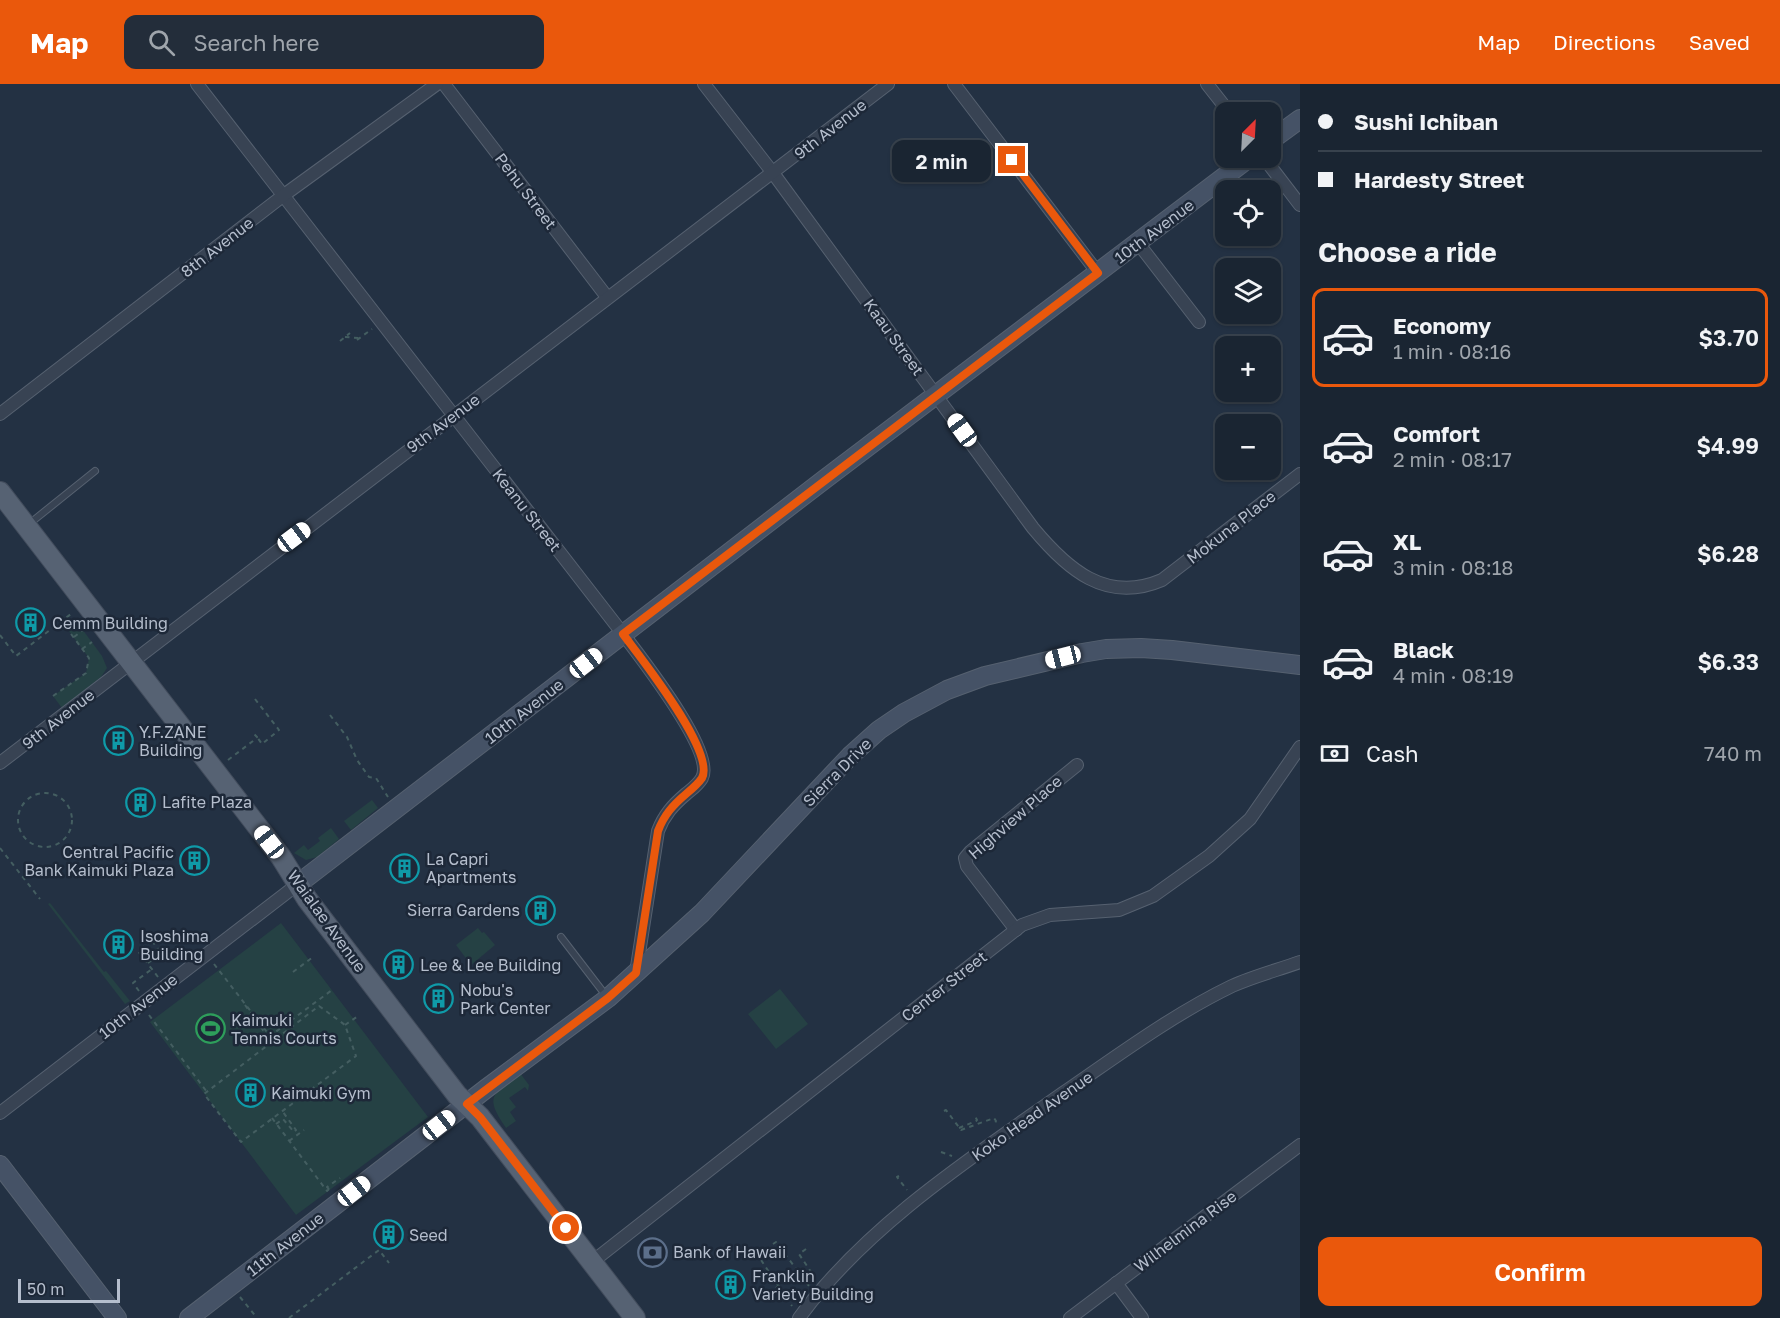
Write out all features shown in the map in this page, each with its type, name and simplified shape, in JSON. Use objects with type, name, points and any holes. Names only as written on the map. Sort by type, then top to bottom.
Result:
[{"type":"main road","name":"Waialae Avenue","points":[[0,492],[285,863],[307,899],[432,1063],[457,1095],[480,1117],[634,1318]]},
{"type":"street","name":"Keanu Street","points":[[197,84],[623,634],[681,716],[698,747],[705,767],[704,775],[699,783],[668,811],[658,831],[636,973]]},
{"type":"street","name":"8th Avenue","points":[[0,414],[284,195],[437,84]]},
{"type":"street","name":"Pehu Street","points":[[444,84],[607,297]]},
{"type":"street","name":"Kaau Street","points":[[704,84],[773,173],[1033,528],[1064,563],[1098,583],[1116,587],[1133,589],[1162,580]]},
{"type":"street","name":"9th Avenue","points":[[0,764],[888,84]]},
{"type":"street","points":[[954,84],[1098,273]]},
{"type":"street","points":[[1207,84],[1221,102]]},
{"type":"street","points":[[1281,133],[1300,119]]},
{"type":"street","name":"10th Avenue","points":[[0,1113],[623,634],[1237,168]]},
{"type":"street","points":[[1271,168],[1300,205]]},
{"type":"street","points":[[1138,243],[1199,322]]},
{"type":"street","name":"Mokuna Place","points":[[1162,580],[1300,474]]},
{"type":"street","name":"Sierra Drive","points":[[467,1104],[608,998],[636,973],[727,887],[850,756],[893,720],[947,690],[1008,670],[1082,653],[1121,648],[1172,650],[1300,666]]},
{"type":"street","name":"Center Street","points":[[592,1262],[1016,930],[1041,917],[1119,910],[1153,896],[1209,856],[1250,819],[1300,747]]},
{"type":"street","name":"Highview Place","points":[[1016,930],[967,866],[965,858],[1077,765]]},
{"type":"street","name":"Koko Head Avenue","points":[[799,1318],[829,1279],[860,1248],[918,1200],[1001,1137],[1085,1078],[1192,1008],[1233,986],[1300,962]]},
{"type":"street","name":"11th Avenue","points":[[189,1318],[467,1104]]},
{"type":"street","name":"Wilhelmina Rise","points":[[1070,1318],[1300,1145]]},
{"type":"street","points":[[0,1165],[117,1318]]},
{"type":"street","points":[[1116,1283],[1142,1318]]},
{"type":"lane","points":[[26,526],[95,471]]},
{"type":"lane","points":[[561,937],[608,998]]},
{"type":"path","points":[[345,337],[358,339],[373,328]]},
{"type":"path","points":[[340,341],[350,333]]},
{"type":"path","points":[[0,635],[16,656],[71,614]]},
{"type":"path","points":[[53,696],[86,673],[89,658],[68,630],[77,622]]},
{"type":"path","points":[[74,637],[83,630]]},
{"type":"path","points":[[82,649],[92,642]]},
{"type":"path","points":[[253,733],[262,744],[279,730],[255,699]]},
{"type":"path","points":[[330,715],[348,736],[357,760],[369,777],[376,778],[390,799]]},
{"type":"path","points":[[225,762],[257,737]]},
{"type":"path","points":[[38,794],[47,794],[62,800],[71,815],[69,831],[58,844],[50,846],[34,845],[22,834],[18,826],[20,810],[30,798],[38,794]]},
{"type":"path","points":[[0,848],[40,899]]},
{"type":"path","points":[[158,936],[138,951],[159,978]]},
{"type":"path","points":[[148,963],[161,953],[152,941]]},
{"type":"path","points":[[293,972],[313,957]]},
{"type":"path","points":[[213,962],[267,1038]]},
{"type":"path","points":[[140,993],[133,983],[152,969]]},
{"type":"path","points":[[243,1003],[270,1036],[332,990]]},
{"type":"path","points":[[319,1006],[345,1025],[356,1056],[241,1142],[204,1094],[305,1016],[319,1006]]},
{"type":"path","points":[[146,1012],[207,1092]]},
{"type":"path","points":[[302,1012],[305,1016]]},
{"type":"path","points":[[345,1025],[358,1016]]},
{"type":"path","points":[[944,1111],[946,1110],[961,1130],[994,1118],[996,1121],[994,1127]]},
{"type":"path","points":[[276,1124],[283,1119],[294,1132],[296,1130],[282,1111]]},
{"type":"path","points":[[959,1128],[977,1120],[976,1114]]},
{"type":"path","points":[[272,1118],[327,1191],[329,1189]]},
{"type":"path","points":[[290,1141],[304,1130]]},
{"type":"path","points":[[941,1152],[951,1155],[956,1161]]},
{"type":"path","points":[[899,1176],[897,1177],[910,1195]]},
{"type":"path","points":[[773,1244],[776,1242],[808,1286]]},
{"type":"path","points":[[806,1249],[799,1254],[816,1278]]},
{"type":"path","points":[[290,1318],[379,1250],[389,1263]]},
{"type":"path","points":[[761,1260],[777,1287],[792,1306]]},
{"type":"path","points":[[777,1287],[783,1282]]},
{"type":"path","points":[[235,1290],[257,1318]]},
{"type":"green space","points":[[77,622],[102,656],[107,668],[101,677],[62,708],[53,696],[86,673],[89,658],[68,630]]},
{"type":"green space","points":[[372,800],[378,808],[351,830],[344,821]]},
{"type":"green space","points":[[331,828],[339,839],[317,857],[306,860],[294,853],[304,845],[308,850]]},
{"type":"green space","points":[[50,903],[104,972],[106,971],[130,1001],[125,1004],[48,904]]},
{"type":"green space","points":[[281,923],[428,1117],[296,1215],[150,1022]]},
{"type":"green space","points":[[478,928],[495,945],[471,965],[456,945]]},
{"type":"green space","points":[[780,989],[808,1024],[776,1049],[748,1014]]},
{"type":"green space","points":[[520,1073],[529,1085],[528,1091],[525,1087],[509,1098],[516,1107],[510,1112],[516,1121],[506,1128],[495,1109],[494,1097],[503,1086]]},
{"type":"place","name":"Cemm Building","points":[[31,623]]},
{"type":"place","name":"Y.F.ZANE Building","points":[[118,741]]},
{"type":"place","name":"Lafite Plaza","points":[[141,802]]},
{"type":"place","name":"Central Pacific Bank Kaimuki Plaza","points":[[195,861]]},
{"type":"place","name":"La Capri Apartments","points":[[405,868]]},
{"type":"place","name":"Sierra Gardens","points":[[541,910]]},
{"type":"place","name":"Isoshima Building","points":[[119,945]]},
{"type":"place","name":"Lee & Lee Building","points":[[399,965]]},
{"type":"place","name":"Nobu's Park Center","points":[[439,999]]},
{"type":"place","name":"Kaimuki Tennis Courts","points":[[210,1029]]},
{"type":"place","name":"Kaimuki Gym","points":[[250,1093]]},
{"type":"place","name":"Seed","points":[[388,1235]]},
{"type":"place","name":"Bank of Hawaii","points":[[652,1252]]},
{"type":"place","name":"Franklin Variety Building","points":[[731,1285]]},
{"type":"route","points":[[566,1228],[480,1117],[467,1104],[608,998],[636,973],[658,831],[668,811],[699,783],[704,773],[705,767],[701,755],[687,726],[660,684],[623,634],[825,478],[1098,273],[1012,160]]}]
